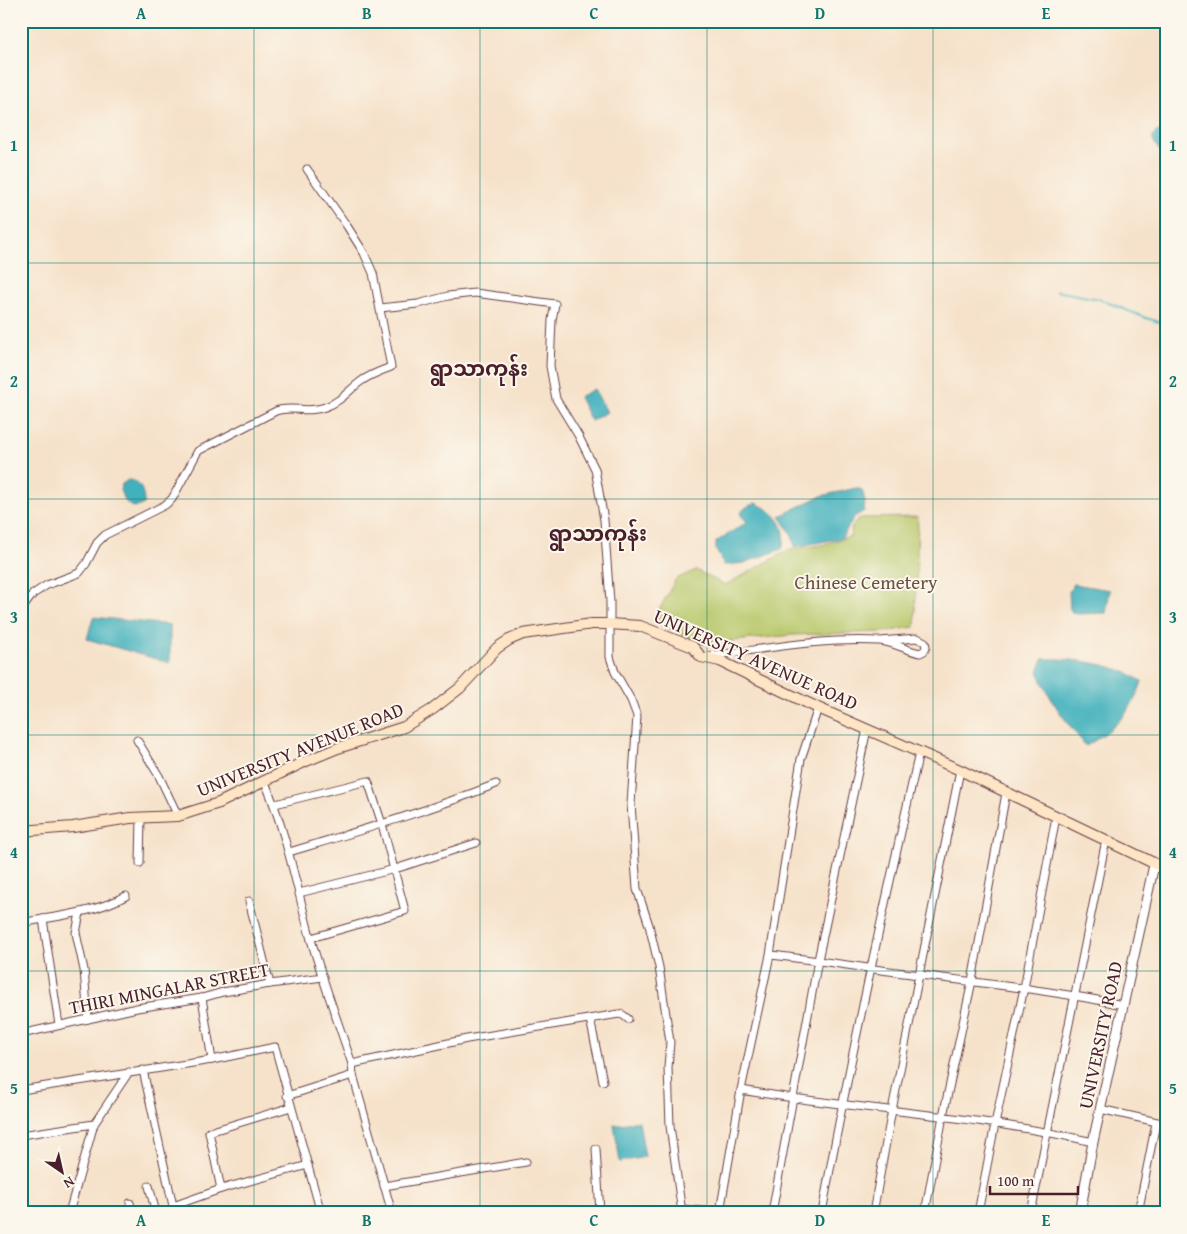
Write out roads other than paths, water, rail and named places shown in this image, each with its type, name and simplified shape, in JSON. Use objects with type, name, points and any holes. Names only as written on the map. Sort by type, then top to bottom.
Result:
[{"type":"main road","name":"UNIVERSITY AVENUE ROAD","points":[[21,831],[73,828],[141,818],[178,816],[219,803],[266,782],[304,762],[338,748],[404,727],[460,688],[497,648],[509,640],[523,634],[592,624],[609,624],[640,626],[693,647],[701,657],[720,661],[818,708],[960,770],[1154,865],[1166,869]]},
{"type":"street","points":[[21,610],[33,594],[48,585],[79,573],[97,543],[106,535],[165,505],[172,499],[198,451],[284,408],[310,411],[325,408],[341,399],[370,375],[391,367],[373,273],[364,253],[347,226],[307,169]]},
{"type":"street","points":[[380,308],[418,304],[448,296],[475,293],[555,304],[552,320],[550,366],[556,398],[595,469],[604,520],[610,602],[610,657],[615,672],[631,700],[637,716],[631,804],[637,889],[649,925],[659,967],[670,1042],[668,1068],[670,1126],[682,1211],[722,1212],[741,1090],[770,955],[801,759],[818,708]]},
{"type":"street","points":[[701,657],[789,644],[917,638],[926,642],[926,647],[920,653],[880,641]]},
{"type":"street","points":[[772,1213],[818,960],[867,729]]},
{"type":"street","points":[[137,740],[159,776],[178,816]]},
{"type":"street","points":[[822,1213],[841,1106],[870,968],[919,753]]},
{"type":"street","points":[[874,1213],[892,1110],[960,770]]},
{"type":"street","points":[[275,804],[368,780],[395,869],[405,911],[311,938]]},
{"type":"street","points":[[266,782],[275,804],[289,852],[311,938],[352,1064],[353,1075],[392,1213]]},
{"type":"street","points":[[289,852],[462,798],[496,784]]},
{"type":"street","points":[[925,1213],[942,1116],[972,981],[1006,793]]},
{"type":"street","points":[[978,1213],[1024,988],[1056,817]]},
{"type":"street","points":[[140,863],[141,818]]},
{"type":"street","points":[[1031,1213],[1073,995],[1106,840]]},
{"type":"street","points":[[299,893],[395,869],[476,843]]},
{"type":"street","name":"UNIVERSITY ROAD","points":[[1080,1213],[1100,1109],[1154,865]]},
{"type":"street","points":[[21,923],[80,912],[113,903],[126,896]]},
{"type":"street","points":[[249,901],[270,984]]},
{"type":"street","points":[[80,912],[76,933],[84,970],[88,1019]]},
{"type":"street","points":[[43,919],[60,1025]]},
{"type":"street","points":[[770,955],[1024,988],[1123,1005]]},
{"type":"street","name":"THIRI MINGALAR STREET","points":[[21,1034],[137,1008],[323,976]]},
{"type":"street","points":[[202,998],[212,1060]]},
{"type":"street","points":[[352,1064],[467,1039],[619,1014],[623,1014],[628,1019]]},
{"type":"street","points":[[590,1019],[603,1081]]},
{"type":"street","points":[[21,1072],[22,1090],[212,1060],[275,1048],[321,1213]]},
{"type":"street","points":[[144,1070],[173,1206],[222,1189],[308,1165]]},
{"type":"street","points":[[69,1213],[94,1124],[129,1072]]},
{"type":"street","points":[[287,1096],[353,1075]]},
{"type":"street","points":[[741,1090],[841,1106],[942,1116],[1046,1131],[1093,1142]]},
{"type":"street","points":[[222,1189],[209,1132],[291,1107]]},
{"type":"street","points":[[1100,1109],[1166,1124]]},
{"type":"street","points":[[1138,1213],[1156,1122]]},
{"type":"street","points":[[21,1135],[94,1124]]},
{"type":"street","points":[[596,1149],[600,1213]]},
{"type":"street","points":[[384,1186],[526,1162]]},
{"type":"street","points":[[149,1186],[156,1213]]},
{"type":"street","points":[[130,1203],[133,1213]]},
{"type":"water","points":[[1166,129],[1166,156],[1159,150],[1152,139],[1156,132]]},
{"type":"water","points":[[594,389],[607,412],[591,421],[579,397]]},
{"type":"water","points":[[128,480],[136,482],[141,488],[144,504],[137,507],[130,506],[124,500],[120,490],[122,484]]},
{"type":"water","points":[[856,488],[862,490],[865,500],[864,511],[854,517],[842,538],[795,547],[792,535],[780,516],[821,496]]},
{"type":"water","points":[[755,503],[769,510],[779,520],[784,533],[782,549],[744,563],[724,565],[716,550],[716,542],[747,522],[740,514],[745,508]]},
{"type":"water","points":[[1074,584],[1110,590],[1106,613],[1076,614],[1072,612],[1070,609],[1069,592]]},
{"type":"water","points":[[93,617],[170,625],[170,663],[87,639]]},
{"type":"water","points":[[1043,659],[1095,663],[1122,671],[1142,682],[1127,712],[1120,720],[1086,746],[1065,720],[1042,681],[1038,671]]},
{"type":"water","points":[[639,1121],[645,1157],[620,1162],[614,1125]]},
{"type":"waterway","points":[[1056,291],[1099,299],[1166,324]]},
{"type":"district","name":"ရွာသာကုန်း","points":[[479,369]]},
{"type":"district","name":"ရွာသာကုန်း","points":[[598,534]]},
{"type":"park label","name":"Chinese Cemetery","points":[[866,582]]}]
